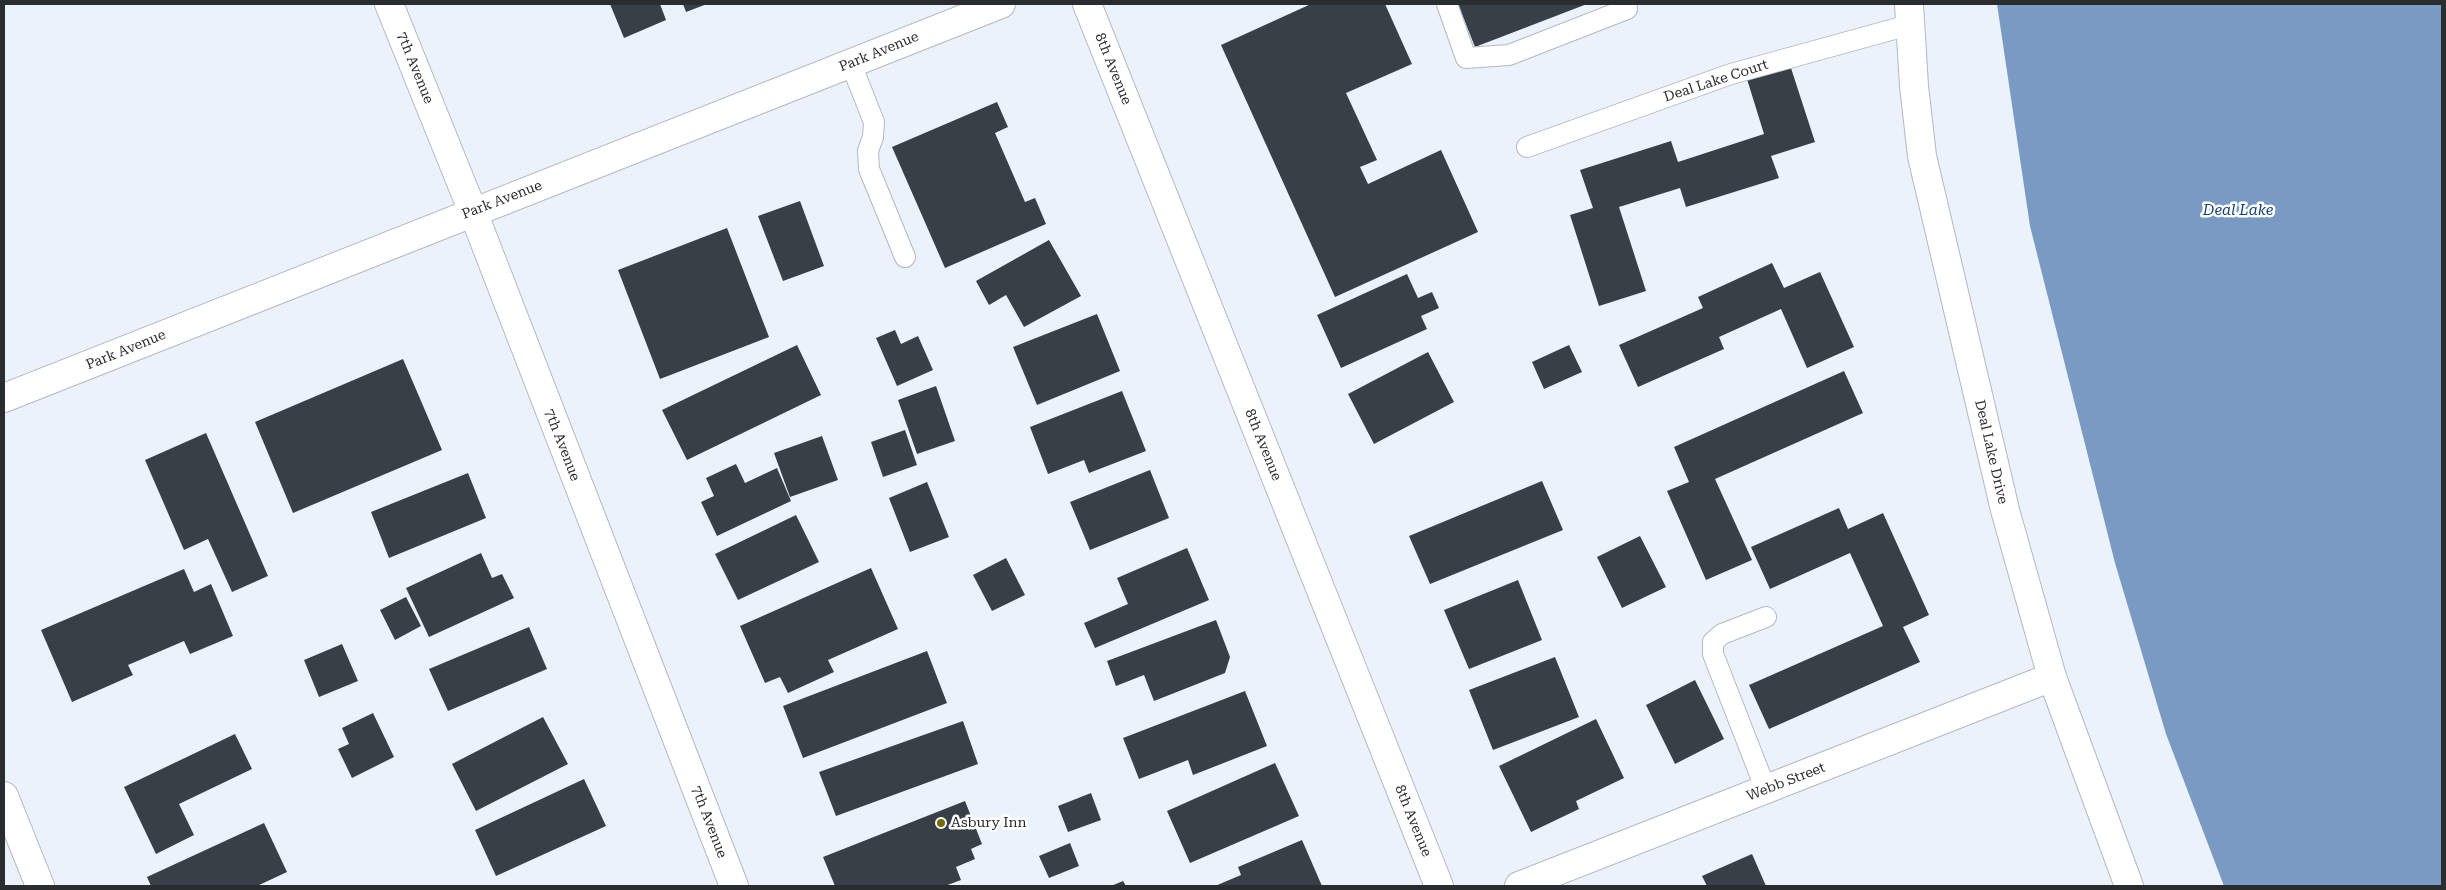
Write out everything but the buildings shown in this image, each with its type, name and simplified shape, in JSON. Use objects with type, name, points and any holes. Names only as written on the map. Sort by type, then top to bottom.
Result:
[{"type":"street","name":"7th Avenue","points":[[389,4],[473,212],[734,886]]},
{"type":"street","name":"Park Avenue","points":[[4,398],[1001,4]]},
{"type":"street","name":"8th Avenue","points":[[1087,4],[1439,886]]},
{"type":"street","name":"Deal Lake Drive","points":[[1909,14],[1914,86],[1922,156],[2005,510],[2052,678],[2129,886]]},
{"type":"street","name":"Webb Street","points":[[1519,886],[2052,678]]},
{"type":"street","points":[[4,796],[40,886]]},
{"type":"lane","points":[[1447,4],[1466,58],[1509,55],[1628,9],[1626,4]]},
{"type":"lane","name":"Deal Lake Court","points":[[1527,148],[1731,74],[1909,14]]},
{"type":"lane","points":[[851,64],[874,122],[873,138],[868,151],[869,169],[905,257]]},
{"type":"lane","points":[[1766,617],[1722,634],[1713,642],[1713,654],[1766,790]]},
{"type":"water","name":"Deal Lake","points":[[1997,4],[2442,4],[2442,886],[2224,886],[2166,734],[2115,563],[2030,226]]},
{"type":"place","name":"Asbury Inn","points":[[941,823]]}]
